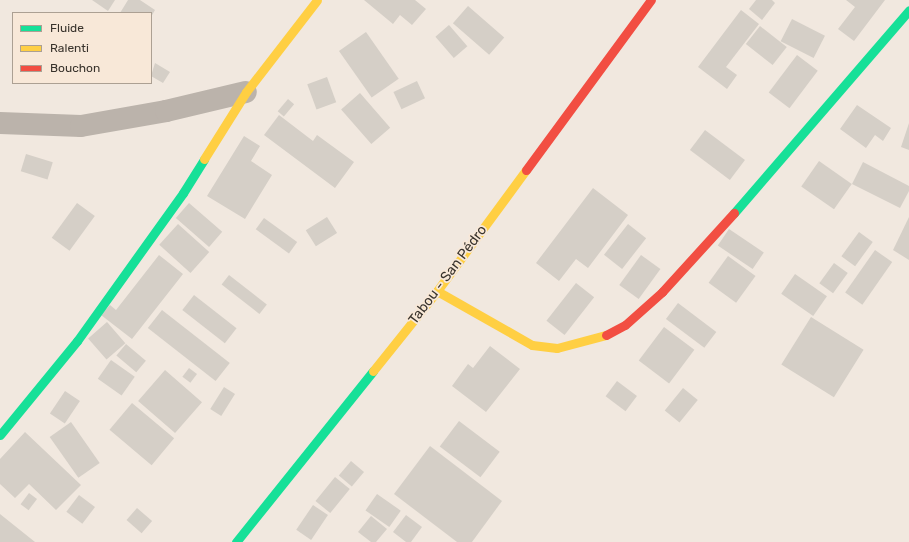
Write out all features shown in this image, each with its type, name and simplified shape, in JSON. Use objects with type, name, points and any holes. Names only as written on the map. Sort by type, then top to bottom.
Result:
[{"type":"street","points":[[0,435],[77,341],[183,193],[246,92],[317,0]]},
{"type":"street","name":"Tabou - San Pédro","points":[[236,542],[437,291],[652,0]]},
{"type":"street","points":[[437,291],[532,345],[557,348],[576,345],[604,336],[625,325],[662,292],[737,210],[909,10]]},
{"type":"street","points":[[0,123],[81,126],[166,111],[246,92]]},
{"type":"building","points":[[92,0],[115,0],[108,11]]},
{"type":"building","points":[[128,0],[140,0],[155,10],[152,15],[152,12],[121,12]]},
{"type":"building","points":[[364,0],[415,0],[426,9],[412,25],[400,15],[393,24]]},
{"type":"building","points":[[756,0],[772,0],[775,3],[762,20],[749,9]]},
{"type":"building","points":[[846,0],[885,0],[854,41],[838,29],[855,7]]},
{"type":"building","points":[[468,6],[504,37],[489,55],[453,23]]},
{"type":"building","points":[[741,10],[759,24],[726,67],[737,75],[727,89],[698,67]]},
{"type":"building","points":[[792,19],[825,36],[814,58],[781,41]]},
{"type":"building","points":[[449,25],[467,46],[454,58],[435,37]]},
{"type":"building","points":[[760,26],[787,47],[773,65],[746,44]]},
{"type":"building","points":[[366,32],[399,79],[372,98],[339,51]]},
{"type":"building","points":[[797,55],[818,71],[789,108],[769,93]]},
{"type":"building","points":[[155,63],[170,72],[163,83],[152,77]]},
{"type":"building","points":[[327,77],[336,102],[317,110],[307,84]]},
{"type":"building","points":[[417,81],[425,98],[401,109],[393,92]]},
{"type":"building","points":[[360,93],[390,128],[371,144],[341,109]]},
{"type":"building","points":[[288,99],[294,104],[284,116],[278,111]]},
{"type":"building","points":[[857,105],[891,128],[883,141],[875,135],[866,148],[840,129]]},
{"type":"building","points":[[279,115],[313,141],[317,135],[354,162],[335,188],[264,135]]},
{"type":"building","points":[[909,123],[909,150],[901,147]]},
{"type":"building","points":[[705,130],[745,160],[730,180],[690,150]]},
{"type":"building","points":[[244,136],[260,146],[251,161],[272,175],[245,219],[207,196]]},
{"type":"building","points":[[26,154],[53,162],[48,179],[21,171]]},
{"type":"building","points":[[819,161],[852,184],[834,209],[801,186]]},
{"type":"building","points":[[863,162],[909,186],[909,191],[900,208],[852,184]]},
{"type":"building","points":[[593,188],[628,215],[588,268],[576,259],[559,281],[536,263]]},
{"type":"building","points":[[77,203],[95,216],[70,251],[52,238]]},
{"type":"building","points":[[189,203],[222,232],[209,247],[176,218]]},
{"type":"building","points":[[327,217],[337,233],[316,246],[306,230]]},
{"type":"building","points":[[909,217],[909,260],[893,250]]},
{"type":"building","points":[[264,218],[297,242],[289,253],[256,229]]},
{"type":"building","points":[[178,224],[209,252],[190,273],[159,245]]},
{"type":"building","points":[[628,224],[646,238],[622,269],[604,255]]},
{"type":"building","points":[[729,229],[764,252],[753,269],[718,246]]},
{"type":"building","points":[[859,232],[873,242],[855,266],[841,256]]},
{"type":"building","points":[[875,250],[892,262],[862,305],[845,293]]},
{"type":"building","points":[[159,255],[183,274],[132,339],[101,315],[110,305],[116,310]]},
{"type":"building","points":[[641,255],[660,269],[639,299],[619,285]]},
{"type":"building","points":[[728,256],[756,276],[736,303],[709,283]]},
{"type":"building","points":[[834,263],[848,273],[833,293],[819,283]]},
{"type":"building","points":[[795,274],[827,296],[813,316],[781,294]]},
{"type":"building","points":[[229,275],[267,305],[259,314],[222,284]]},
{"type":"building","points":[[576,283],[594,297],[565,335],[546,321]]},
{"type":"building","points":[[194,295],[237,328],[225,343],[182,310]]},
{"type":"building","points":[[678,303],[716,332],[704,348],[666,319]]},
{"type":"building","points":[[162,310],[230,363],[216,381],[148,328]]},
{"type":"building","points":[[811,317],[864,350],[834,397],[781,364]]},
{"type":"building","points":[[107,322],[125,343],[107,360],[88,338]]},
{"type":"building","points":[[664,327],[694,350],[669,383],[639,361]]},
{"type":"building","points":[[126,344],[146,361],[136,372],[116,355]]},
{"type":"building","points":[[490,346],[520,369],[486,412],[452,386],[468,364],[473,368]]},
{"type":"building","points":[[111,360],[135,377],[122,395],[98,379]]},
{"type":"building","points":[[189,368],[197,374],[190,383],[182,377]]},
{"type":"building","points":[[165,370],[202,402],[175,433],[138,401]]},
{"type":"building","points":[[617,381],[637,396],[626,411],[606,396]]},
{"type":"building","points":[[224,387],[235,394],[221,416],[210,409]]},
{"type":"building","points":[[683,388],[698,400],[680,422],[665,411]]},
{"type":"building","points":[[65,391],[80,401],[65,423],[50,413]]},
{"type":"building","points":[[132,403],[174,438],[152,465],[110,430]]},
{"type":"building","points":[[459,421],[500,452],[480,477],[440,447]]},
{"type":"building","points":[[71,422],[100,463],[78,478],[50,437]]},
{"type":"building","points":[[25,432],[81,485],[56,510],[29,484],[15,498],[0,484],[0,459]]},
{"type":"building","points":[[430,446],[502,501],[472,542],[457,542],[394,494]]},
{"type":"building","points":[[351,461],[364,472],[352,486],[339,476]]},
{"type":"building","points":[[335,477],[350,489],[330,513],[315,501]]},
{"type":"building","points":[[29,493],[37,499],[29,510],[21,504]]},
{"type":"building","points":[[377,494],[401,511],[389,527],[366,510]]},
{"type":"building","points":[[79,495],[95,507],[82,524],[66,512]]},
{"type":"building","points":[[313,505],[328,515],[311,540],[296,530]]},
{"type":"building","points":[[137,508],[152,521],[142,533],[127,520]]},
{"type":"building","points":[[0,514],[35,542],[0,542]]},
{"type":"building","points":[[406,515],[422,527],[411,542],[406,542],[393,532]]},
{"type":"building","points":[[371,516],[387,529],[376,542],[371,542],[358,532]]},
{"type":"traffic: fast","points":[[734,213],[909,10]]},
{"type":"traffic: fast","points":[[0,435],[77,341],[183,193],[204,159]]},
{"type":"traffic: fast","points":[[236,542],[373,371]]},
{"type":"traffic: slow","points":[[204,159],[246,92],[317,0]]},
{"type":"traffic: slow","points":[[373,371],[437,291],[526,170]]},
{"type":"traffic: slow","points":[[437,291],[532,345],[557,348],[606,335]]},
{"type":"traffic: jam","points":[[526,170],[651,0]]},
{"type":"traffic: jam","points":[[606,335],[625,325],[662,292],[734,213]]}]
